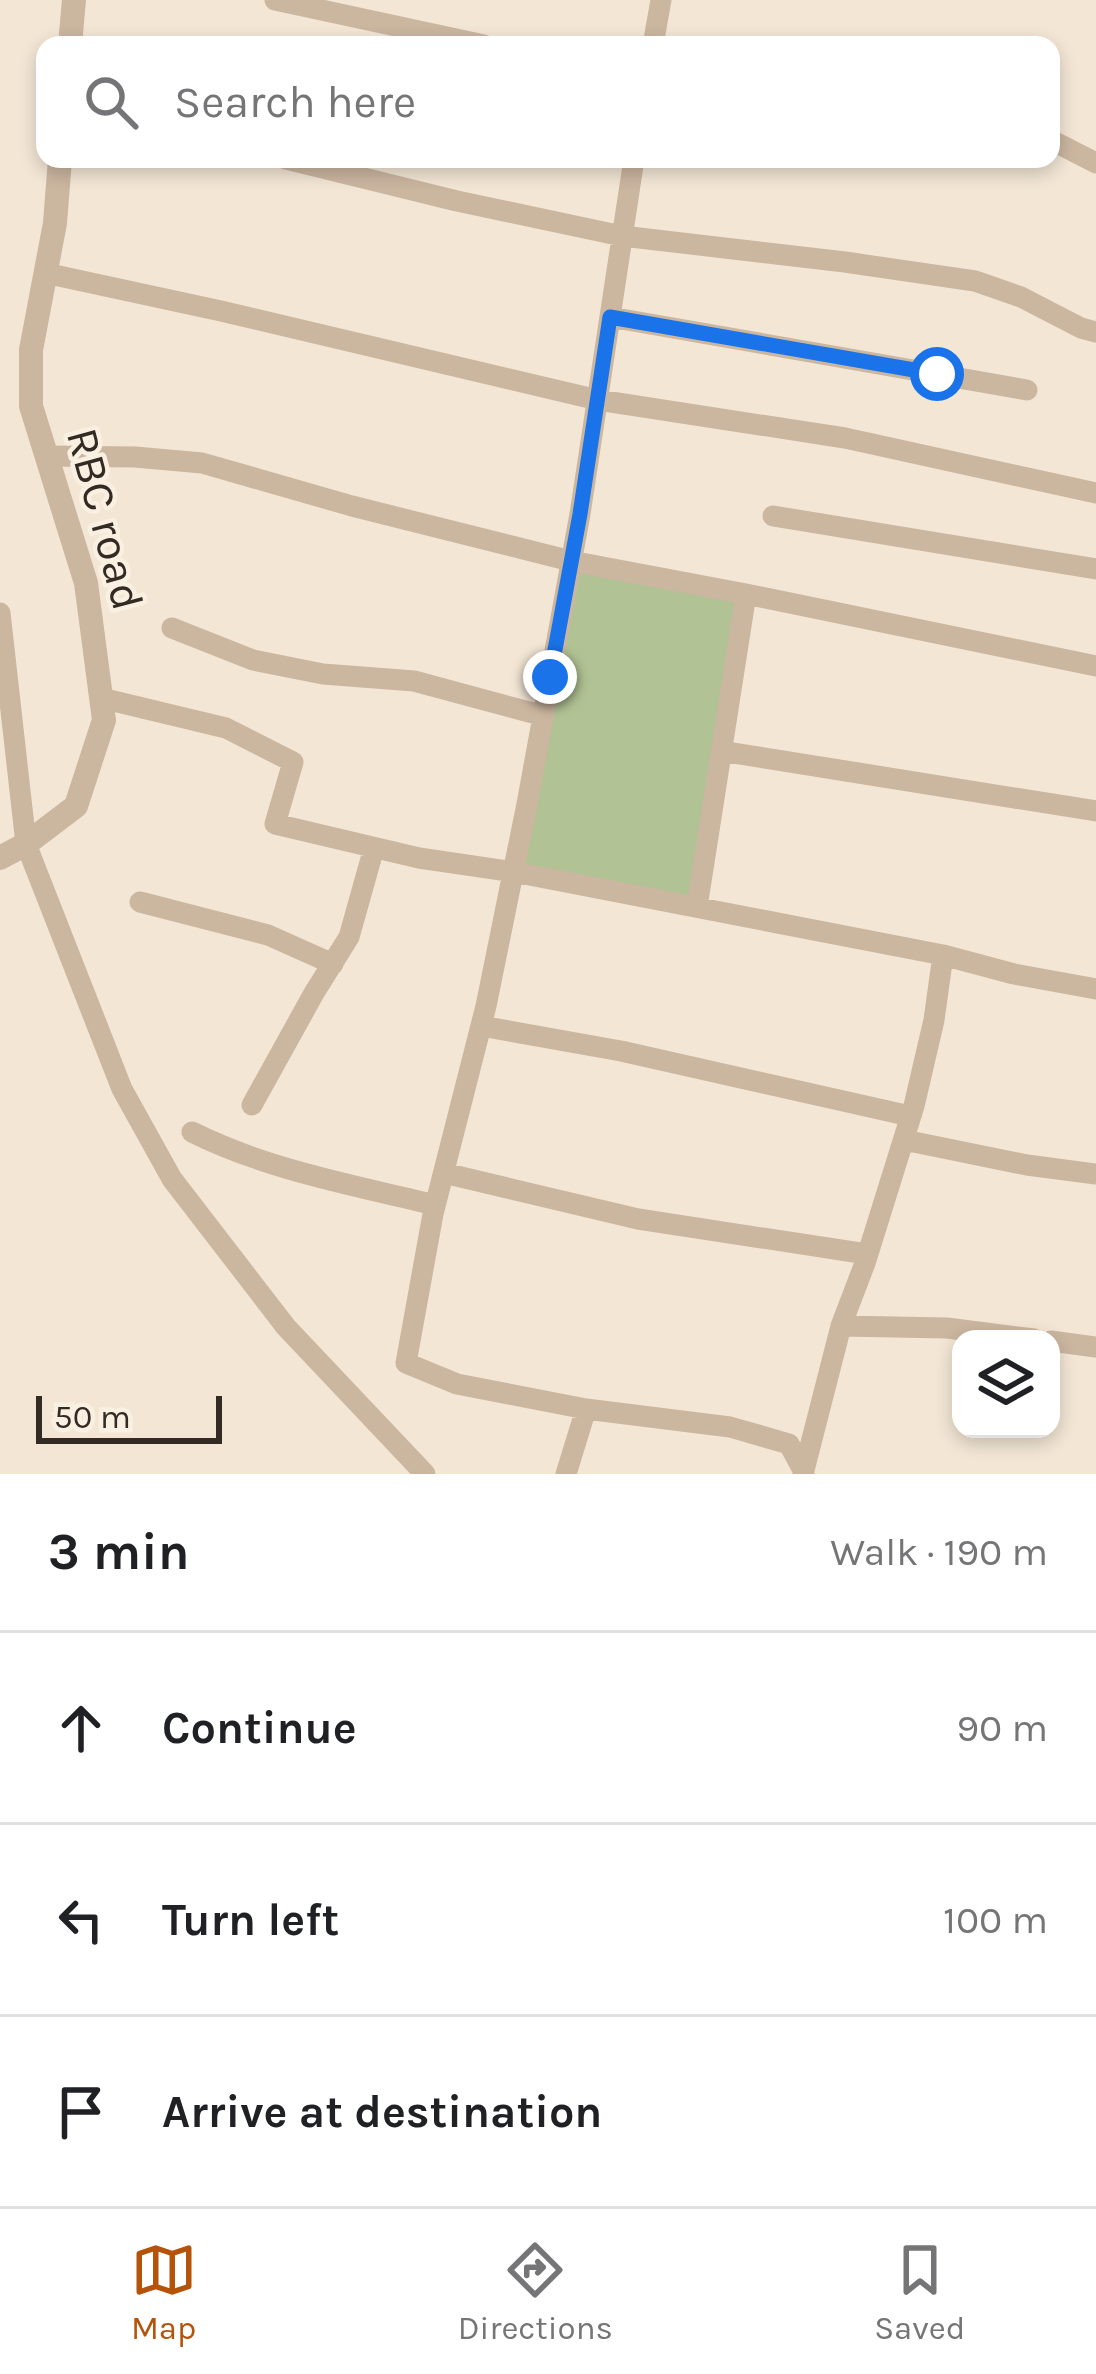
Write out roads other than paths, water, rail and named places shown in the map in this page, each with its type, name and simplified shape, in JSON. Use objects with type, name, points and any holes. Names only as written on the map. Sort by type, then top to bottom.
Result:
[{"type":"street","points":[[71,36],[74,0]]},
{"type":"street","points":[[274,0],[442,36]]},
{"type":"street","points":[[655,36],[661,0]]},
{"type":"street","points":[[1060,145],[1096,163]]},
{"type":"street","name":"RBC road","points":[[0,858],[76,806],[104,720],[86,583],[31,406],[31,350],[55,223],[59,168]]},
{"type":"street","points":[[323,168],[622,236],[975,280],[1096,332]]},
{"type":"street","points":[[633,168],[544,716],[481,1026],[435,1205],[406,1363],[457,1384],[586,1409],[730,1427],[789,1444],[804,1473]]},
{"type":"street","points":[[44,273],[598,400],[845,438],[1096,493]]},
{"type":"street","points":[[610,317],[1027,390]]},
{"type":"street","points":[[47,456],[202,463],[571,561],[1096,666]]},
{"type":"street","points":[[773,516],[1096,569]]},
{"type":"street","points":[[697,907],[746,593]]},
{"type":"street","points":[[0,613],[26,844],[122,1089],[172,1179],[286,1327],[425,1474]]},
{"type":"street","points":[[172,628],[253,660],[323,674],[414,681],[544,716]]},
{"type":"street","points":[[101,698],[226,728],[292,762],[275,824],[419,858],[697,907],[1096,988]]},
{"type":"street","points":[[721,751],[1096,811]]},
{"type":"street","points":[[252,1106],[349,937],[374,848]]},
{"type":"street","points":[[140,902],[268,935],[333,964]]},
{"type":"street","points":[[804,1473],[841,1326],[904,1140],[934,1020],[943,955]]},
{"type":"street","points":[[481,1026],[621,1051],[910,1116]]},
{"type":"street","points":[[192,1132],[230,1150],[319,1177],[435,1205]]},
{"type":"street","points":[[904,1140],[1096,1174]]},
{"type":"street","points":[[444,1173],[638,1219],[868,1254]]},
{"type":"street","points":[[841,1326],[963,1330]]},
{"type":"street","points":[[1060,1342],[1096,1347]]},
{"type":"street","points":[[566,1474],[586,1409]]}]
